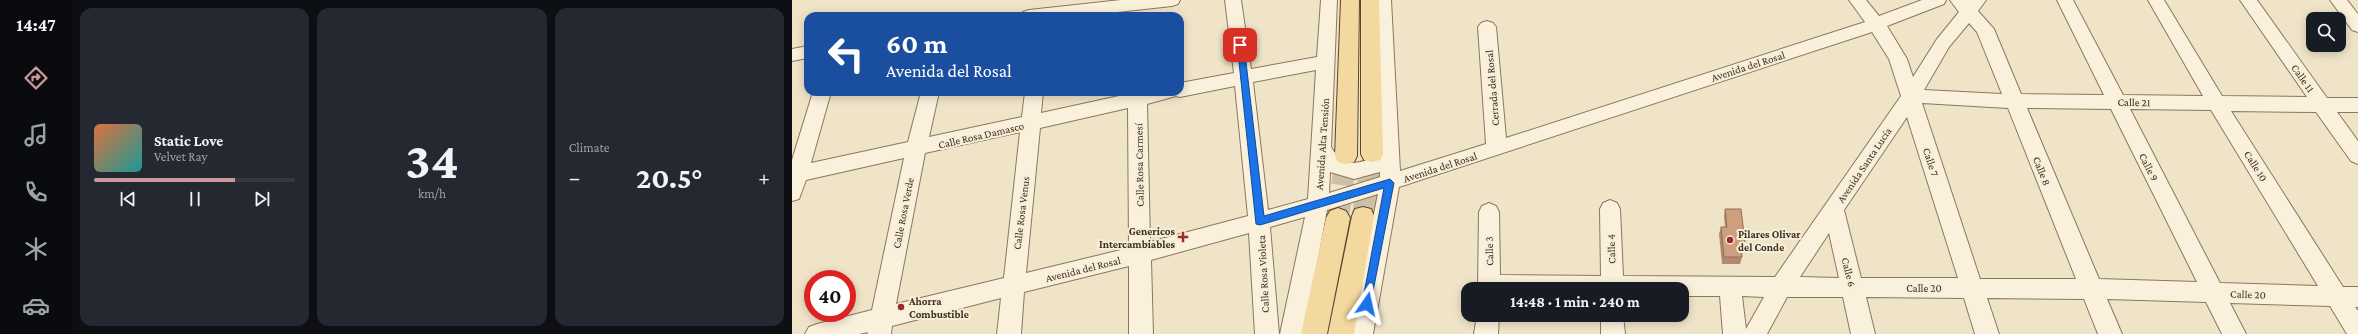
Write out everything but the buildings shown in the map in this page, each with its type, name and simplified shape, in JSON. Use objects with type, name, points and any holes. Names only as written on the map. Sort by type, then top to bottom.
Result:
[{"type":"main road","points":[[1346,156],[1350,64],[1350,0]]},
{"type":"main road","points":[[1370,0],[1380,153]]},
{"type":"main road","points":[[1340,334],[1363,216]]},
{"type":"main road","points":[[1314,334],[1338,218]]},
{"type":"street","points":[[1038,12],[1134,7],[1172,0]]},
{"type":"street","name":"Calle Rosa Violeta","points":[[1233,0],[1244,76],[1260,221],[1267,334]]},
{"type":"street","name":"Avenida Alta Tensión","points":[[1292,334],[1318,204],[1327,61],[1329,0]]},
{"type":"street","points":[[1361,334],[1390,183],[1380,153],[1387,71],[1383,0]]},
{"type":"street","name":"Calle 7","points":[[1857,0],[1876,24],[1898,59],[1987,334]]},
{"type":"street","name":"Avenida del Rosal","points":[[817,334],[881,326],[1012,287],[1141,254],[1390,183],[1876,24],[1938,0]]},
{"type":"street","name":"Calle 9","points":[[2065,0],[2234,334]]},
{"type":"street","name":"Calle 10","points":[[2156,0],[2216,103],[2348,297],[2358,331]]},
{"type":"street","name":"Calle 11","points":[[2248,0],[2358,156]]},
{"type":"street","points":[[2338,0],[2358,26]]},
{"type":"street","name":"Avenida Santa Lucía","points":[[1755,334],[1782,285],[1911,96],[1969,4]]},
{"type":"street","name":"Calle 8","points":[[1969,4],[1985,29],[2110,334]]},
{"type":"street","name":"Cerrada del Rosal","points":[[1487,27],[1496,127],[1496,149]]},
{"type":"street","points":[[792,55],[804,53]]},
{"type":"street","points":[[1184,89],[1244,76],[1327,61]]},
{"type":"street","points":[[792,193],[795,175],[821,96]]},
{"type":"street","name":"Calle Rosa Verde","points":[[881,326],[916,149],[929,96]]},
{"type":"street","name":"Calle Rosa Venus","points":[[1009,334],[1012,287],[1034,96]]},
{"type":"street","name":"Calle Rosa Damasco","points":[[795,175],[1031,123],[1134,96]]},
{"type":"street","name":"Calle Rosa Carmesí","points":[[1138,96],[1141,334]]},
{"type":"street","name":"Calle 21","points":[[1911,96],[2013,100],[2358,105]]},
{"type":"street","points":[[1322,149],[1331,165],[1340,170],[1351,172],[1375,166],[1384,159],[1380,153]]},
{"type":"street","name":"Calle 4","points":[[1610,209],[1612,282]]},
{"type":"street","name":"Calle 6","points":[[1834,210],[1863,334]]},
{"type":"street","name":"Calle 3","points":[[1488,212],[1490,282]]},
{"type":"street","points":[[1730,285],[1734,334]]},
{"type":"street","name":"Calle 20","points":[[1689,286],[1782,285],[1853,288],[2091,289],[2348,297]]},
{"type":"street","points":[[1486,334],[1487,322]]},
{"type":"street","points":[[1612,322],[1612,334]]},
{"type":"tunnel","points":[[1363,216],[1372,154]]},
{"type":"tunnel","points":[[1338,218],[1346,156]]},
{"type":"place","name":"Genericos Intercambiables","points":[[1183,237]]},
{"type":"place","name":"Pilares Olivar del Conde","points":[[1730,240]]},
{"type":"place","name":"Ahorra Combustible","points":[[901,307]]},
{"type":"route","points":[[1240,45],[1260,221],[1390,183],[1367,304]]}]
